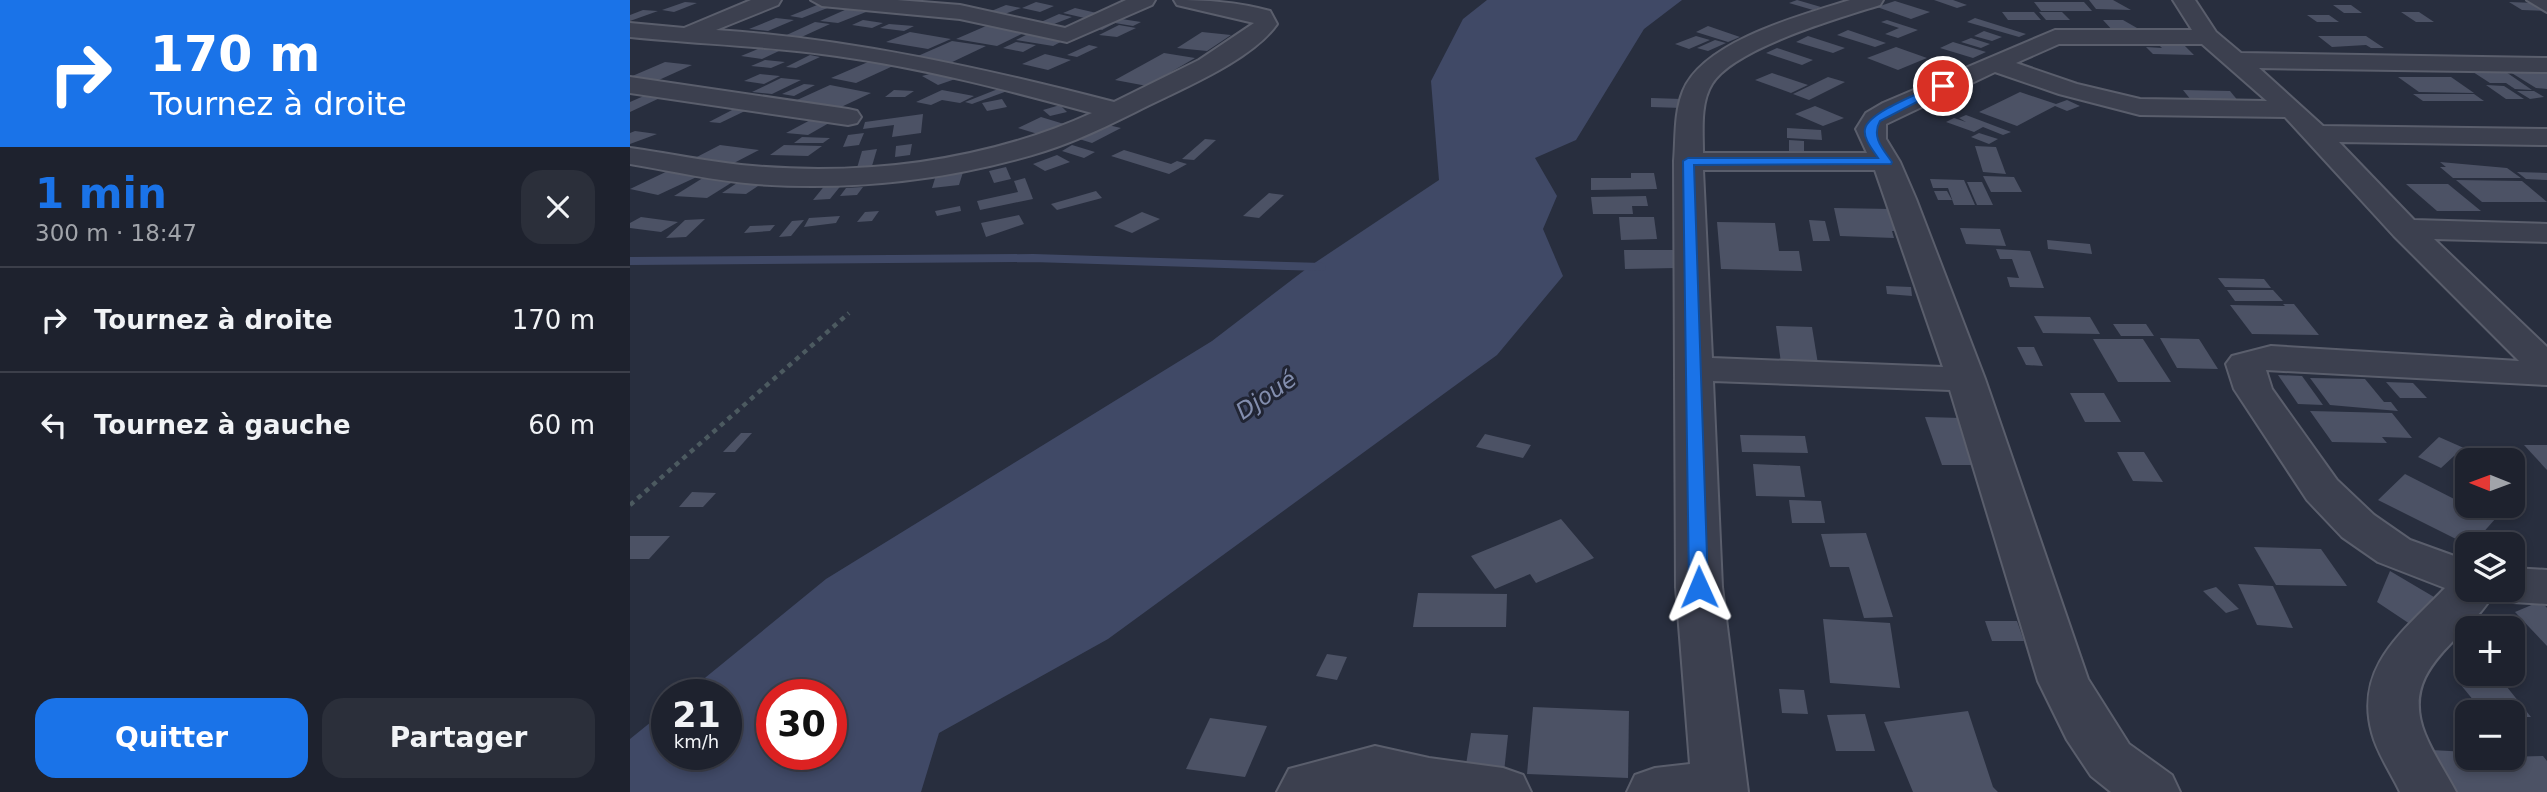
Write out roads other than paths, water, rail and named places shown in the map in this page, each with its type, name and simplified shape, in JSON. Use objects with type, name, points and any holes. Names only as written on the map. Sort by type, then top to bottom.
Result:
[{"type":"street","points":[[635,55],[770,0]]},
{"type":"street","points":[[822,0],[960,12],[1067,35],[1144,0]]},
{"type":"street","points":[[960,12],[983,0]]},
{"type":"street","points":[[630,156],[756,175],[868,173],[999,155],[1039,144],[1189,76],[1249,39],[1266,24],[1266,20],[1252,13],[1185,0]]},
{"type":"street","points":[[1655,792],[1719,788],[1699,587],[1688,161],[1692,104],[1700,81],[1715,64],[1764,40],[1872,0]]},
{"type":"street","points":[[2184,0],[2208,37],[2292,109],[2405,229],[2547,368]]},
{"type":"street","points":[[2538,0],[2547,5]]},
{"type":"street","points":[[630,30],[681,36],[757,39],[846,50],[970,72],[1116,111]]},
{"type":"street","points":[[2151,792],[2110,760],[2086,725],[2063,681],[1966,379],[1886,162],[1872,139],[1870,129],[1875,119],[2055,37],[2208,37]]},
{"type":"street","points":[[2235,60],[2547,65]]},
{"type":"street","points":[[1994,64],[2068,89],[2140,107],[2292,109]]},
{"type":"street","points":[[630,85],[848,117]]},
{"type":"street","points":[[2317,134],[2547,137]]},
{"type":"street","points":[[1688,161],[1886,162]]},
{"type":"street","points":[[2405,229],[2547,233]]},
{"type":"street","points":[[2455,574],[2394,551],[2349,517],[2322,490],[2253,389],[2245,364],[2271,357],[2547,374]]},
{"type":"street","points":[[1694,369],[1966,379]]},
{"type":"street","points":[[2525,586],[2547,587]]},
{"type":"street","points":[[2428,792],[2399,736],[2392,703],[2401,666],[2461,602]]},
{"type":"street","points":[[1305,792],[1309,786],[1376,769],[1429,782],[1503,792]]},
{"type":"water","name":"Djoué","points":[[1487,0],[1682,0],[1644,29],[1576,140],[1535,158],[1557,196],[1543,229],[1563,276],[1497,355],[1108,639],[939,733],[921,792],[630,792],[630,739],[651,722],[651,770],[742,770],[742,679],[704,679],[826,579],[1212,341],[1310,266],[1439,180],[1431,81],[1463,19]]},
{"type":"waterway","points":[[630,261],[1033,258],[1322,267]]}]
